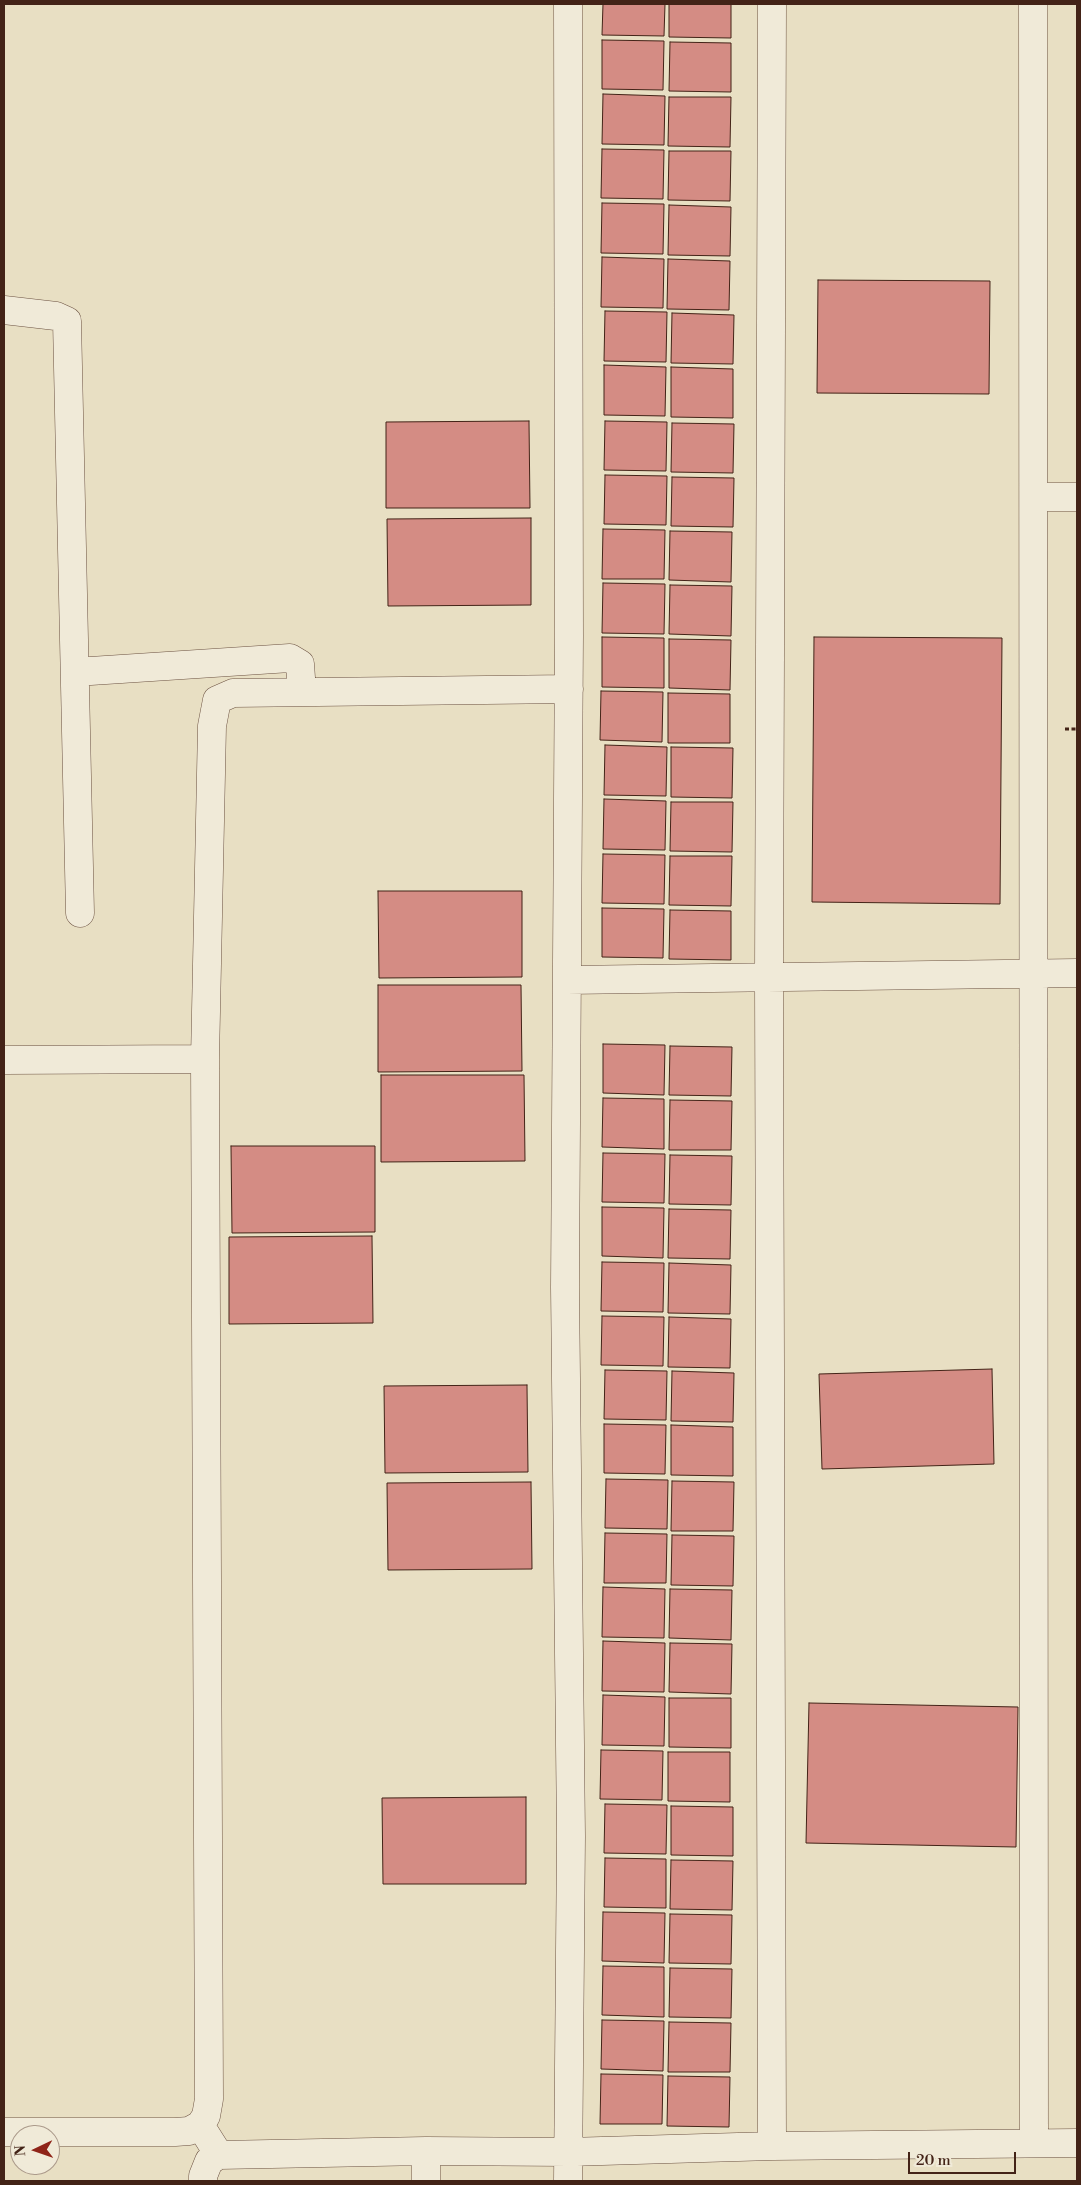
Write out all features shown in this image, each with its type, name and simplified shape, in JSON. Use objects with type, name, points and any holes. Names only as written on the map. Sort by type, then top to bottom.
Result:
[{"type":"street","points":[[568,4],[569,688],[565,1287],[571,1836],[568,2181]]},
{"type":"street","points":[[772,4],[769,977],[772,2146]]},
{"type":"street","points":[[1033,4],[1035,973],[1034,2142]]},
{"type":"street","points":[[4,310],[56,316],[67,321],[80,913]]},
{"type":"street","points":[[1034,497],[1077,497]]},
{"type":"street","points":[[75,672],[290,658],[300,664],[302,692]]},
{"type":"street","points":[[4,2132],[189,2131],[200,2125],[206,2116],[208,2099],[205,1059],[212,726],[217,700],[233,693],[569,688]]},
{"type":"street","points":[[567,980],[1077,973]]},
{"type":"street","points":[[4,1060],[205,1059]]},
{"type":"street","points":[[200,2125],[219,2155]]},
{"type":"street","points":[[203,2181],[209,2161],[219,2155],[426,2151],[568,2152],[772,2146],[1077,2142]]},
{"type":"street","points":[[426,2151],[426,2181]]},
{"type":"building","points":[[603,4],[665,4],[664,36],[602,35]]},
{"type":"building","points":[[669,4],[731,4],[731,38],[669,37]]},
{"type":"building","points":[[602,40],[664,41],[663,90],[602,89]]},
{"type":"building","points":[[670,42],[731,43],[731,92],[669,91]]},
{"type":"building","points":[[603,94],[665,96],[664,145],[602,144]]},
{"type":"building","points":[[669,97],[731,97],[730,147],[668,146]]},
{"type":"building","points":[[602,149],[664,150],[663,199],[601,198]]},
{"type":"building","points":[[669,151],[731,151],[730,201],[668,200]]},
{"type":"building","points":[[602,203],[664,204],[663,254],[601,253]]},
{"type":"building","points":[[669,205],[731,207],[730,256],[668,255]]},
{"type":"building","points":[[602,257],[664,259],[663,308],[601,307]]},
{"type":"building","points":[[668,259],[730,261],[729,310],[667,309]]},
{"type":"building","points":[[818,280],[990,281],[989,394],[817,393]]},
{"type":"building","points":[[605,311],[667,312],[666,362],[604,361]]},
{"type":"building","points":[[672,313],[734,315],[733,364],[671,363]]},
{"type":"building","points":[[604,365],[666,367],[665,416],[604,415]]},
{"type":"building","points":[[671,367],[733,369],[733,418],[671,417]]},
{"type":"building","points":[[529,421],[530,508],[386,508],[386,422]]},
{"type":"building","points":[[605,421],[667,422],[666,471],[604,470]]},
{"type":"building","points":[[672,423],[734,424],[733,473],[671,472]]},
{"type":"building","points":[[605,475],[667,476],[666,525],[604,524]]},
{"type":"building","points":[[672,477],[734,478],[733,527],[671,526]]},
{"type":"building","points":[[531,518],[531,605],[388,606],[387,519]]},
{"type":"building","points":[[603,529],[665,530],[664,579],[602,579]]},
{"type":"building","points":[[670,531],[732,532],[731,582],[669,580]]},
{"type":"building","points":[[603,583],[665,584],[664,634],[602,633]]},
{"type":"building","points":[[670,585],[732,586],[731,636],[669,634]]},
{"type":"building","points":[[602,637],[664,638],[664,688],[602,687]]},
{"type":"building","points":[[814,637],[1002,638],[1000,904],[812,902]]},
{"type":"building","points":[[669,639],[731,640],[730,690],[669,688]]},
{"type":"building","points":[[601,691],[663,692],[662,742],[600,740]]},
{"type":"building","points":[[668,693],[730,694],[730,743],[668,743]]},
{"type":"building","points":[[605,745],[667,747],[666,796],[604,795]]},
{"type":"building","points":[[671,747],[733,748],[732,798],[671,797]]},
{"type":"building","points":[[604,799],[666,801],[665,850],[603,849]]},
{"type":"building","points":[[671,802],[733,802],[732,852],[670,851]]},
{"type":"building","points":[[603,854],[665,855],[664,904],[602,903]]},
{"type":"building","points":[[670,856],[732,856],[731,906],[669,905]]},
{"type":"building","points":[[378,891],[522,891],[522,977],[379,978]]},
{"type":"building","points":[[602,908],[664,909],[663,958],[602,957]]},
{"type":"building","points":[[670,910],[731,911],[731,960],[669,959]]},
{"type":"building","points":[[378,985],[521,985],[522,1071],[378,1072]]},
{"type":"building","points":[[603,1044],[665,1045],[664,1095],[603,1093]]},
{"type":"building","points":[[670,1046],[732,1047],[731,1096],[669,1095]]},
{"type":"building","points":[[381,1075],[524,1075],[525,1161],[381,1162]]},
{"type":"building","points":[[603,1098],[664,1099],[664,1149],[602,1147]]},
{"type":"building","points":[[670,1100],[732,1101],[731,1150],[669,1150]]},
{"type":"building","points":[[231,1146],[375,1146],[375,1232],[232,1233]]},
{"type":"building","points":[[603,1153],[665,1154],[664,1203],[602,1202]]},
{"type":"building","points":[[670,1155],[732,1156],[731,1205],[669,1204]]},
{"type":"building","points":[[602,1207],[664,1208],[663,1258],[602,1256]]},
{"type":"building","points":[[669,1209],[731,1210],[730,1259],[668,1258]]},
{"type":"building","points":[[372,1236],[373,1323],[229,1324],[229,1237]]},
{"type":"building","points":[[602,1262],[664,1263],[663,1312],[601,1311]]},
{"type":"building","points":[[669,1263],[731,1265],[730,1314],[668,1313]]},
{"type":"building","points":[[602,1316],[664,1317],[663,1366],[601,1365]]},
{"type":"building","points":[[669,1317],[731,1319],[730,1368],[668,1367]]},
{"type":"building","points":[[992,1369],[994,1464],[822,1469],[819,1374]]},
{"type":"building","points":[[605,1370],[667,1371],[666,1420],[604,1419]]},
{"type":"building","points":[[672,1371],[734,1373],[733,1422],[671,1421]]},
{"type":"building","points":[[527,1385],[528,1472],[385,1473],[384,1386]]},
{"type":"building","points":[[604,1424],[666,1425],[665,1474],[604,1473]]},
{"type":"building","points":[[671,1425],[733,1427],[733,1476],[671,1475]]},
{"type":"building","points":[[606,1479],[668,1480],[667,1529],[605,1528]]},
{"type":"building","points":[[672,1481],[734,1482],[733,1531],[671,1531]]},
{"type":"building","points":[[531,1482],[532,1569],[388,1570],[387,1483]]},
{"type":"building","points":[[605,1533],[667,1534],[666,1583],[604,1583]]},
{"type":"building","points":[[672,1535],[734,1536],[733,1586],[671,1585]]},
{"type":"building","points":[[603,1587],[665,1589],[664,1638],[602,1637]]},
{"type":"building","points":[[670,1589],[732,1590],[731,1640],[669,1638]]},
{"type":"building","points":[[603,1641],[665,1643],[664,1692],[602,1691]]},
{"type":"building","points":[[670,1643],[732,1644],[731,1694],[669,1692]]},
{"type":"building","points":[[603,1695],[665,1697],[664,1746],[602,1745]]},
{"type":"building","points":[[669,1698],[731,1698],[731,1748],[669,1747]]},
{"type":"building","points":[[809,1703],[1018,1707],[1016,1847],[806,1843]]},
{"type":"building","points":[[601,1750],[663,1751],[662,1800],[600,1799]]},
{"type":"building","points":[[668,1752],[730,1752],[730,1802],[668,1801]]},
{"type":"building","points":[[526,1797],[526,1884],[383,1884],[382,1798]]},
{"type":"building","points":[[605,1804],[667,1805],[666,1854],[604,1853]]},
{"type":"building","points":[[671,1806],[733,1807],[733,1856],[671,1855]]},
{"type":"building","points":[[605,1858],[666,1859],[666,1908],[604,1907]]},
{"type":"building","points":[[671,1860],[733,1861],[732,1910],[670,1909]]},
{"type":"building","points":[[603,1912],[665,1913],[664,1963],[602,1961]]},
{"type":"building","points":[[670,1914],[732,1915],[731,1964],[669,1963]]},
{"type":"building","points":[[603,1966],[664,1967],[664,2017],[602,2015]]},
{"type":"building","points":[[670,1968],[732,1969],[731,2018],[669,2017]]},
{"type":"building","points":[[602,2020],[664,2021],[663,2071],[601,2069]]},
{"type":"building","points":[[669,2022],[731,2023],[730,2072],[668,2072]]},
{"type":"building","points":[[601,2074],[663,2075],[662,2124],[600,2124]]},
{"type":"building","points":[[668,2076],[730,2077],[729,2127],[667,2126]]}]
